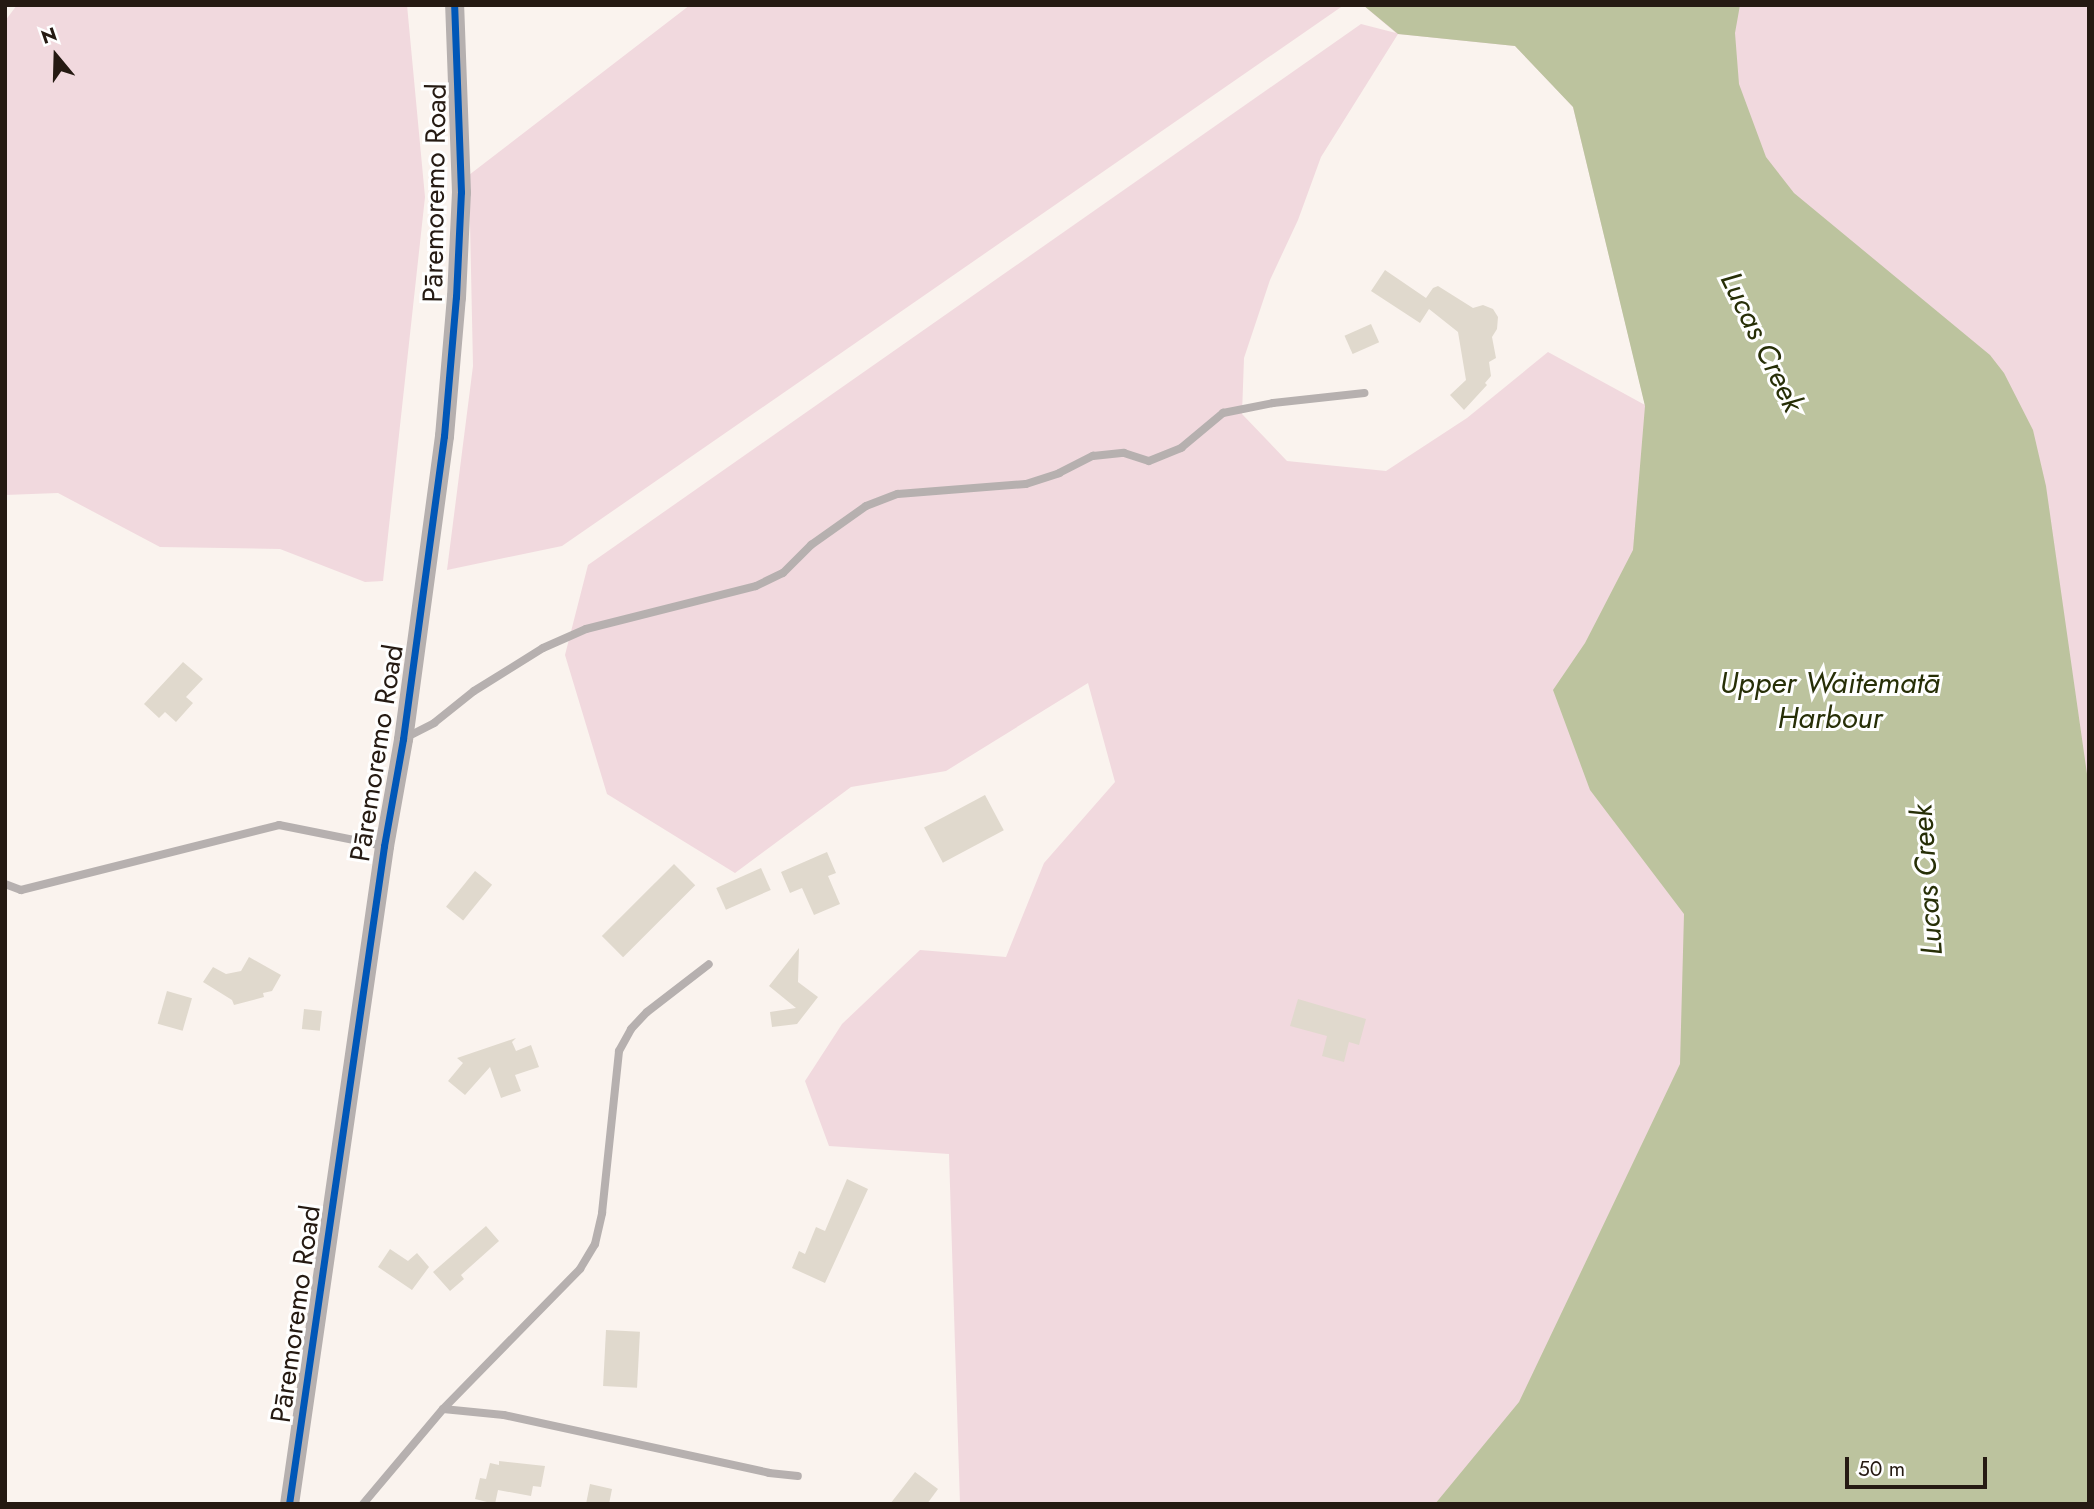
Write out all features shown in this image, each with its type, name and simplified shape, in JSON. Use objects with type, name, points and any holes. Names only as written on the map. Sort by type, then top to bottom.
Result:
[{"type":"street","name":"Pāremoremo Road","points":[[289,1504],[444,436],[456,297],[461,192],[454,5]]},
{"type":"lane","points":[[402,739],[434,723],[474,691],[544,648],[586,629],[756,586],[783,573],[811,545],[866,506],[887,498],[954,487],[1026,484],[1059,474],[1093,456],[1124,453],[1149,461],[1181,448],[1223,413],[1272,403],[1364,393]]},
{"type":"lane","points":[[5,884],[21,890],[279,825],[383,846]]},
{"type":"lane","points":[[363,1504],[443,1409],[580,1269],[590,1252],[602,1213],[619,1051],[631,1030],[647,1012],[709,964]]},
{"type":"lane","points":[[443,1409],[504,1415],[769,1473],[798,1476]]},
{"type":"shaded area","points":[[17,5],[407,5],[425,197],[383,581],[365,582],[280,549],[160,547],[58,493],[5,495],[5,21]]},
{"type":"shaded area","points":[[690,5],[1344,5],[562,546],[447,570],[473,366],[469,175]]},
{"type":"shaded area","points":[[1363,5],[2089,5],[2089,1504],[960,1504],[949,1154],[829,1146],[805,1081],[842,1024],[920,950],[1006,957],[1044,863],[1115,782],[1088,683],[946,771],[851,787],[735,873],[607,794],[565,655],[588,565],[1361,24],[1396,33]],"holes":[[[1398,34],[1515,46],[1573,107],[1645,405],[1548,352],[1467,418],[1386,471],[1287,461],[1242,414],[1244,358],[1270,280],[1298,220],[1321,157]]]},
{"type":"water","name":"Upper Waitematā Harbour","points":[[1363,5],[1740,5],[1735,33],[1739,84],[1766,157],[1794,193],[1990,355],[2004,373],[2033,430],[2046,486],[2089,788],[2089,1504],[1435,1504],[1519,1402],[1680,1064],[1684,914],[1590,790],[1553,690],[1585,643],[1633,550],[1645,406],[1573,107],[1515,46],[1398,34]]},
{"type":"building","points":[[1385,270],[1426,298],[1433,288],[1438,286],[1473,308],[1483,305],[1493,309],[1498,317],[1497,329],[1492,337],[1496,358],[1489,362],[1491,376],[1485,383],[1487,385],[1464,410],[1450,395],[1466,380],[1458,332],[1429,309],[1420,323],[1371,291]]},
{"type":"building","points":[[1371,324],[1379,342],[1353,354],[1345,336]]},
{"type":"building","points":[[183,662],[203,679],[186,697],[193,703],[176,722],[165,712],[159,718],[144,704]]},
{"type":"building","points":[[985,795],[1004,830],[943,863],[924,827]]},
{"type":"building","points":[[827,852],[836,873],[828,876],[840,904],[814,915],[802,888],[790,893],[781,872]]},
{"type":"building","points":[[674,864],[695,885],[623,957],[602,936]]},
{"type":"building","points":[[761,868],[771,890],[726,910],[716,888]]},
{"type":"building","points":[[475,871],[492,885],[463,921],[446,907]]},
{"type":"building","points":[[799,948],[798,982],[818,997],[797,1024],[772,1027],[770,1012],[796,1008],[769,986]]},
{"type":"building","points":[[249,957],[281,975],[272,991],[263,993],[264,997],[234,1005],[232,1000],[203,982],[213,967],[226,974],[241,971]]},
{"type":"building","points":[[167,991],[192,998],[183,1031],[158,1024]]},
{"type":"building","points":[[1298,999],[1366,1019],[1359,1045],[1349,1042],[1344,1062],[1322,1056],[1327,1036],[1290,1026]]},
{"type":"building","points":[[304,1009],[322,1011],[320,1031],[302,1029]]},
{"type":"building","points":[[516,1038],[512,1042],[516,1051],[531,1045],[539,1067],[515,1075],[521,1091],[501,1098],[490,1067],[465,1095],[448,1081],[463,1063],[457,1058]]},
{"type":"building","points":[[847,1179],[868,1189],[825,1283],[792,1268],[799,1251],[805,1254],[816,1227],[825,1231]]},
{"type":"building","points":[[486,1226],[499,1241],[461,1275],[464,1279],[450,1291],[433,1272]]},
{"type":"building","points":[[390,1249],[408,1261],[417,1253],[429,1267],[412,1290],[378,1267]]},
{"type":"building","points":[[606,1330],[640,1332],[637,1388],[603,1386]]},
{"type":"building","points":[[499,1461],[545,1466],[541,1487],[533,1486],[531,1496],[498,1490],[495,1504],[475,1499],[480,1478],[486,1479],[490,1463],[499,1465]]},
{"type":"building","points":[[915,1472],[938,1489],[927,1504],[890,1504]]},
{"type":"building","points":[[590,1484],[612,1489],[609,1504],[586,1504]]},
{"type":"cycle path","points":[[289,1504],[384,846],[403,739],[444,436],[456,297],[461,192],[454,5]]},
{"type":"water label","name":"Lucas Creek","points":[[1762,342]]},
{"type":"water label","name":"Lucas Creek","points":[[1927,880]]}]
